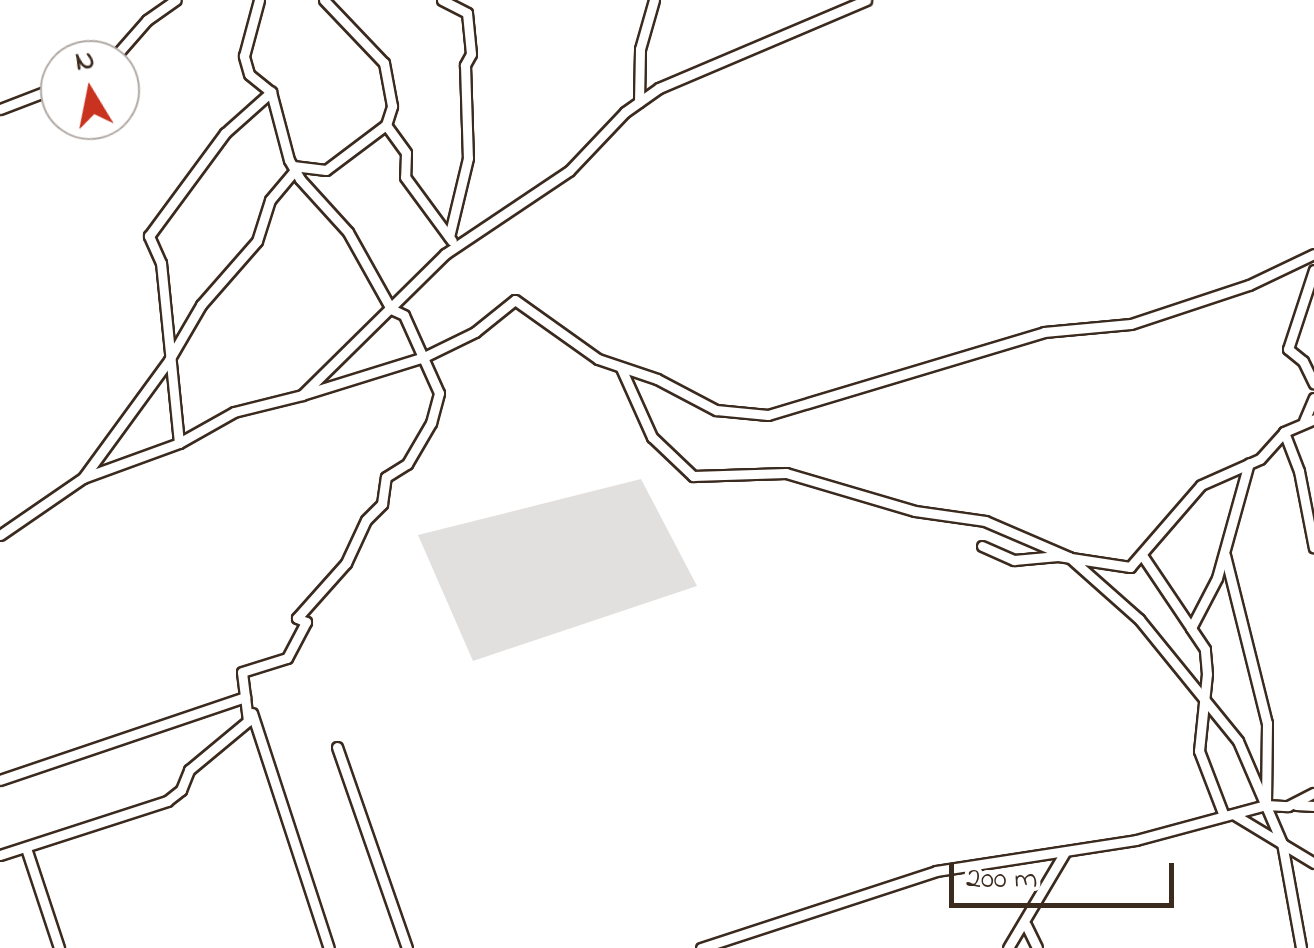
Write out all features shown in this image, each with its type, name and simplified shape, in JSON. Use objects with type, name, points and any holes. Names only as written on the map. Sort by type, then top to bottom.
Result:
[{"type":"street","points":[[130,40],[147,20],[176,0]]},
{"type":"street","points":[[0,854],[27,851],[128,809],[168,801],[189,770],[248,721],[242,672],[287,658],[306,622],[297,618],[346,563],[366,520],[382,504],[386,477],[407,464],[431,423],[438,393],[404,315],[391,308],[348,232],[294,168],[271,92],[249,74],[244,56],[260,0]]},
{"type":"street","points":[[294,168],[326,170],[386,125],[392,106],[384,63],[324,0]]},
{"type":"street","points":[[442,0],[468,14],[472,54],[465,65],[468,158],[449,237]]},
{"type":"street","points":[[639,102],[640,49],[654,0]]},
{"type":"street","points":[[302,395],[456,247],[570,171],[639,102],[752,44],[866,0]]},
{"type":"street","points":[[178,443],[160,264],[150,236],[225,133],[271,92]]},
{"type":"street","points":[[0,109],[40,94]]},
{"type":"street","points":[[386,125],[406,153],[405,177],[456,247]]},
{"type":"street","points":[[83,478],[169,360],[201,305],[256,241],[270,200],[294,168]]},
{"type":"street","points":[[0,535],[83,478],[178,443],[234,412],[424,357],[475,332],[516,300],[598,359],[716,410],[768,414],[1044,332],[1131,324],[1249,285],[1314,254]]},
{"type":"street","points":[[1314,270],[1288,349],[1303,361],[1314,384]]},
{"type":"street","points":[[621,368],[652,437],[692,476],[786,473],[915,512],[985,522],[1069,558],[1138,620],[1238,742],[1282,843],[1301,948]]},
{"type":"street","points":[[982,546],[1014,560],[1069,558],[1130,567],[1182,500],[1250,463],[1284,432],[1309,420],[1314,398]]},
{"type":"street","points":[[1284,432],[1300,471],[1314,548]]},
{"type":"street","points":[[1191,628],[1225,552],[1250,463]]},
{"type":"street","points":[[1225,552],[1267,723],[1266,805]]},
{"type":"street","points":[[1142,555],[1205,649],[1198,751],[1228,815],[1314,863]]},
{"type":"street","points":[[235,668],[329,948]]},
{"type":"street","points":[[0,780],[246,698]]},
{"type":"street","points":[[337,747],[407,948]]},
{"type":"street","points":[[1288,806],[1314,793]]},
{"type":"street","points":[[701,948],[936,871],[1065,852],[1266,805],[1314,806]]},
{"type":"street","points":[[27,851],[59,948]]},
{"type":"street","points":[[1008,948],[1026,924],[1065,852]]},
{"type":"street","points":[[1026,924],[1037,948]]},
{"type":"shaded area","points":[[641,479],[697,586],[473,661],[418,535]]}]
